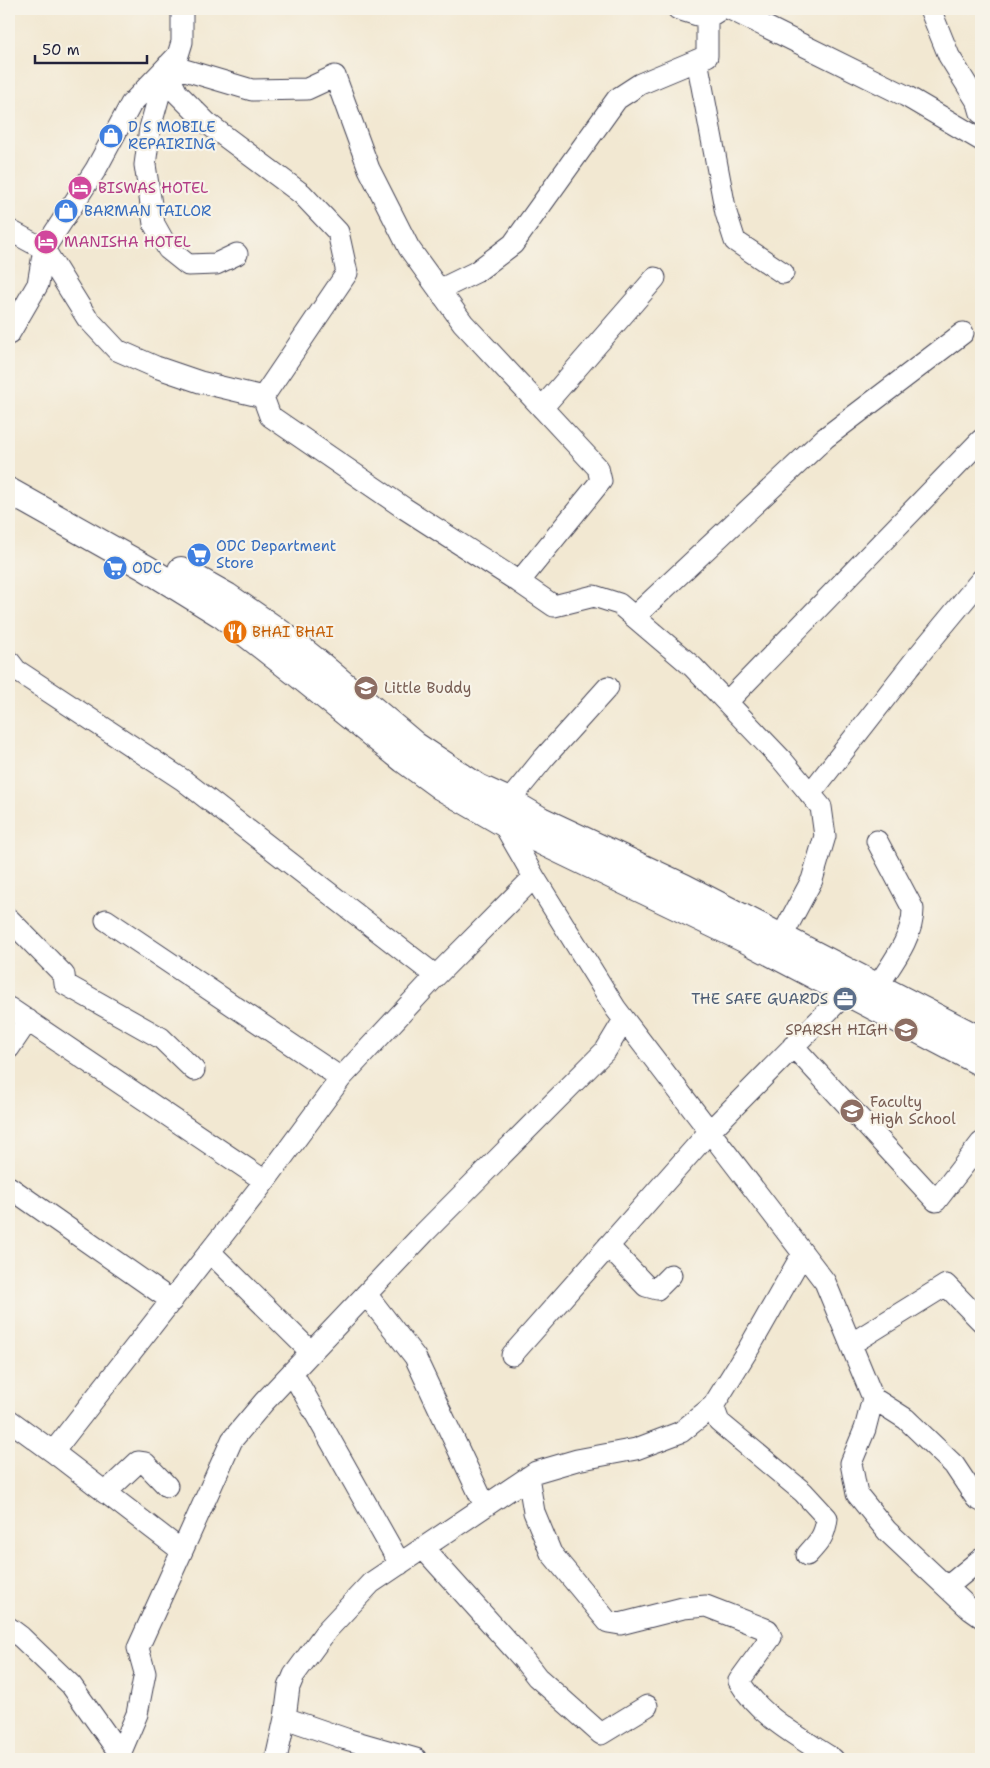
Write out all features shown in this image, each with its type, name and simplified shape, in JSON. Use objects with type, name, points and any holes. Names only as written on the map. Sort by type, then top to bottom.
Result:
[{"type":"main road","points":[[9,472],[227,596],[282,634],[415,745],[478,787],[506,812]]},
{"type":"main road","points":[[9,491],[146,568],[222,615],[404,760],[441,787],[506,812],[777,946],[877,986],[981,1040]]},
{"type":"main road","points":[[777,946],[846,992],[981,1063]]},
{"type":"street","points":[[9,334],[38,284],[44,249],[96,169],[131,104],[178,55],[182,42],[182,9]]},
{"type":"street","points":[[439,290],[476,272],[513,244],[617,99],[640,84],[708,56],[715,13],[678,9]]},
{"type":"street","points":[[730,9],[906,96],[981,140]]},
{"type":"street","points":[[930,9],[949,56],[978,103],[981,112]]},
{"type":"street","points":[[697,60],[726,213],[735,241],[783,273]]},
{"type":"street","points":[[167,68],[150,128],[145,165],[154,224],[168,249],[188,265],[216,264],[237,254]]},
{"type":"street","points":[[167,68],[252,90],[307,89],[335,76],[369,169],[409,248],[463,323],[598,468],[601,481],[519,582]]},
{"type":"street","points":[[167,68],[177,92],[207,123],[302,194],[338,232],[347,273],[263,397]]},
{"type":"street","points":[[9,230],[44,249],[87,318],[117,350],[156,368],[200,382],[263,397]]},
{"type":"street","points":[[542,408],[655,278]]},
{"type":"street","points":[[634,617],[825,438],[963,333]]},
{"type":"street","points":[[263,397],[270,416],[404,508],[554,606],[594,596],[619,604],[694,666],[782,760],[820,807],[825,836],[812,880],[777,946]]},
{"type":"street","points":[[727,702],[981,440]]},
{"type":"street","points":[[810,794],[918,656],[981,580]]},
{"type":"street","points":[[9,661],[16,670],[183,780],[436,976]]},
{"type":"street","points":[[608,687],[544,758],[506,812],[534,877],[624,1020],[825,1282],[873,1398],[866,1428],[851,1463],[857,1494],[887,1531],[971,1610],[981,1617]]},
{"type":"street","points":[[877,841],[912,909],[913,920],[903,945],[877,986]]},
{"type":"street","points":[[53,1452],[265,1181],[340,1078],[436,976],[534,877]]},
{"type":"street","points":[[9,919],[64,975],[65,984],[161,1038],[194,1070]]},
{"type":"street","points":[[106,920],[340,1078]]},
{"type":"street","points":[[512,1355],[710,1131],[846,992]]},
{"type":"street","points":[[9,1008],[265,1181]]},
{"type":"street","points":[[9,1048],[28,1020]]},
{"type":"street","points":[[119,1755],[137,1714],[145,1673],[138,1648],[232,1440],[292,1372],[424,1233],[606,1050],[624,1020]]},
{"type":"street","points":[[793,1046],[936,1201],[981,1142]]},
{"type":"street","points":[[9,1187],[172,1301]]},
{"type":"street","points":[[608,1246],[650,1289],[657,1289],[671,1276]]},
{"type":"street","points":[[210,1252],[311,1352]]},
{"type":"street","points":[[276,1759],[285,1718],[289,1687],[294,1675],[327,1630],[371,1583],[536,1472],[577,1460],[636,1449],[681,1432],[713,1406],[749,1348],[803,1253]]},
{"type":"street","points":[[851,1344],[946,1285],[981,1321]]},
{"type":"street","points":[[366,1294],[415,1357],[485,1506]]},
{"type":"street","points":[[292,1372],[400,1564]]},
{"type":"street","points":[[873,1398],[906,1419],[954,1465],[976,1498],[981,1502]]},
{"type":"street","points":[[713,1406],[719,1422],[803,1492],[827,1518],[822,1539],[807,1555]]},
{"type":"street","points":[[9,1420],[182,1551]]},
{"type":"street","points":[[104,1493],[138,1462],[145,1463],[167,1486]]},
{"type":"street","points":[[528,1477],[534,1512],[551,1553],[608,1622],[620,1624],[682,1608],[706,1606],[768,1630],[772,1637],[739,1681],[744,1690],[775,1722],[833,1759]]},
{"type":"street","points":[[422,1548],[523,1659],[537,1677],[601,1734],[647,1706]]},
{"type":"street","points":[[947,1587],[981,1559]]},
{"type":"street","points":[[9,1628],[71,1685],[119,1755]]},
{"type":"street","points":[[285,1718],[346,1739],[416,1759]]},
{"type":"place","name":"D S MOBILE REPAIRING","points":[[111,136]]},
{"type":"place","name":"BISWAS HOTEL","points":[[80,188]]},
{"type":"place","name":"BARMAN TAILOR","points":[[66,211]]},
{"type":"place","name":"MANISHA HOTEL","points":[[46,242]]},
{"type":"place","name":"ODC Department Store","points":[[199,555]]},
{"type":"place","name":"ODC","points":[[115,568]]},
{"type":"place","name":"BHAI BHAI","points":[[235,632]]},
{"type":"place","name":"Little Buddy","points":[[366,688]]},
{"type":"place","name":"THE SAFE GUARDS","points":[[845,999]]},
{"type":"place","name":"SPARSH HIGH","points":[[906,1030]]},
{"type":"place","name":"Faculty High School","points":[[852,1111]]}]
